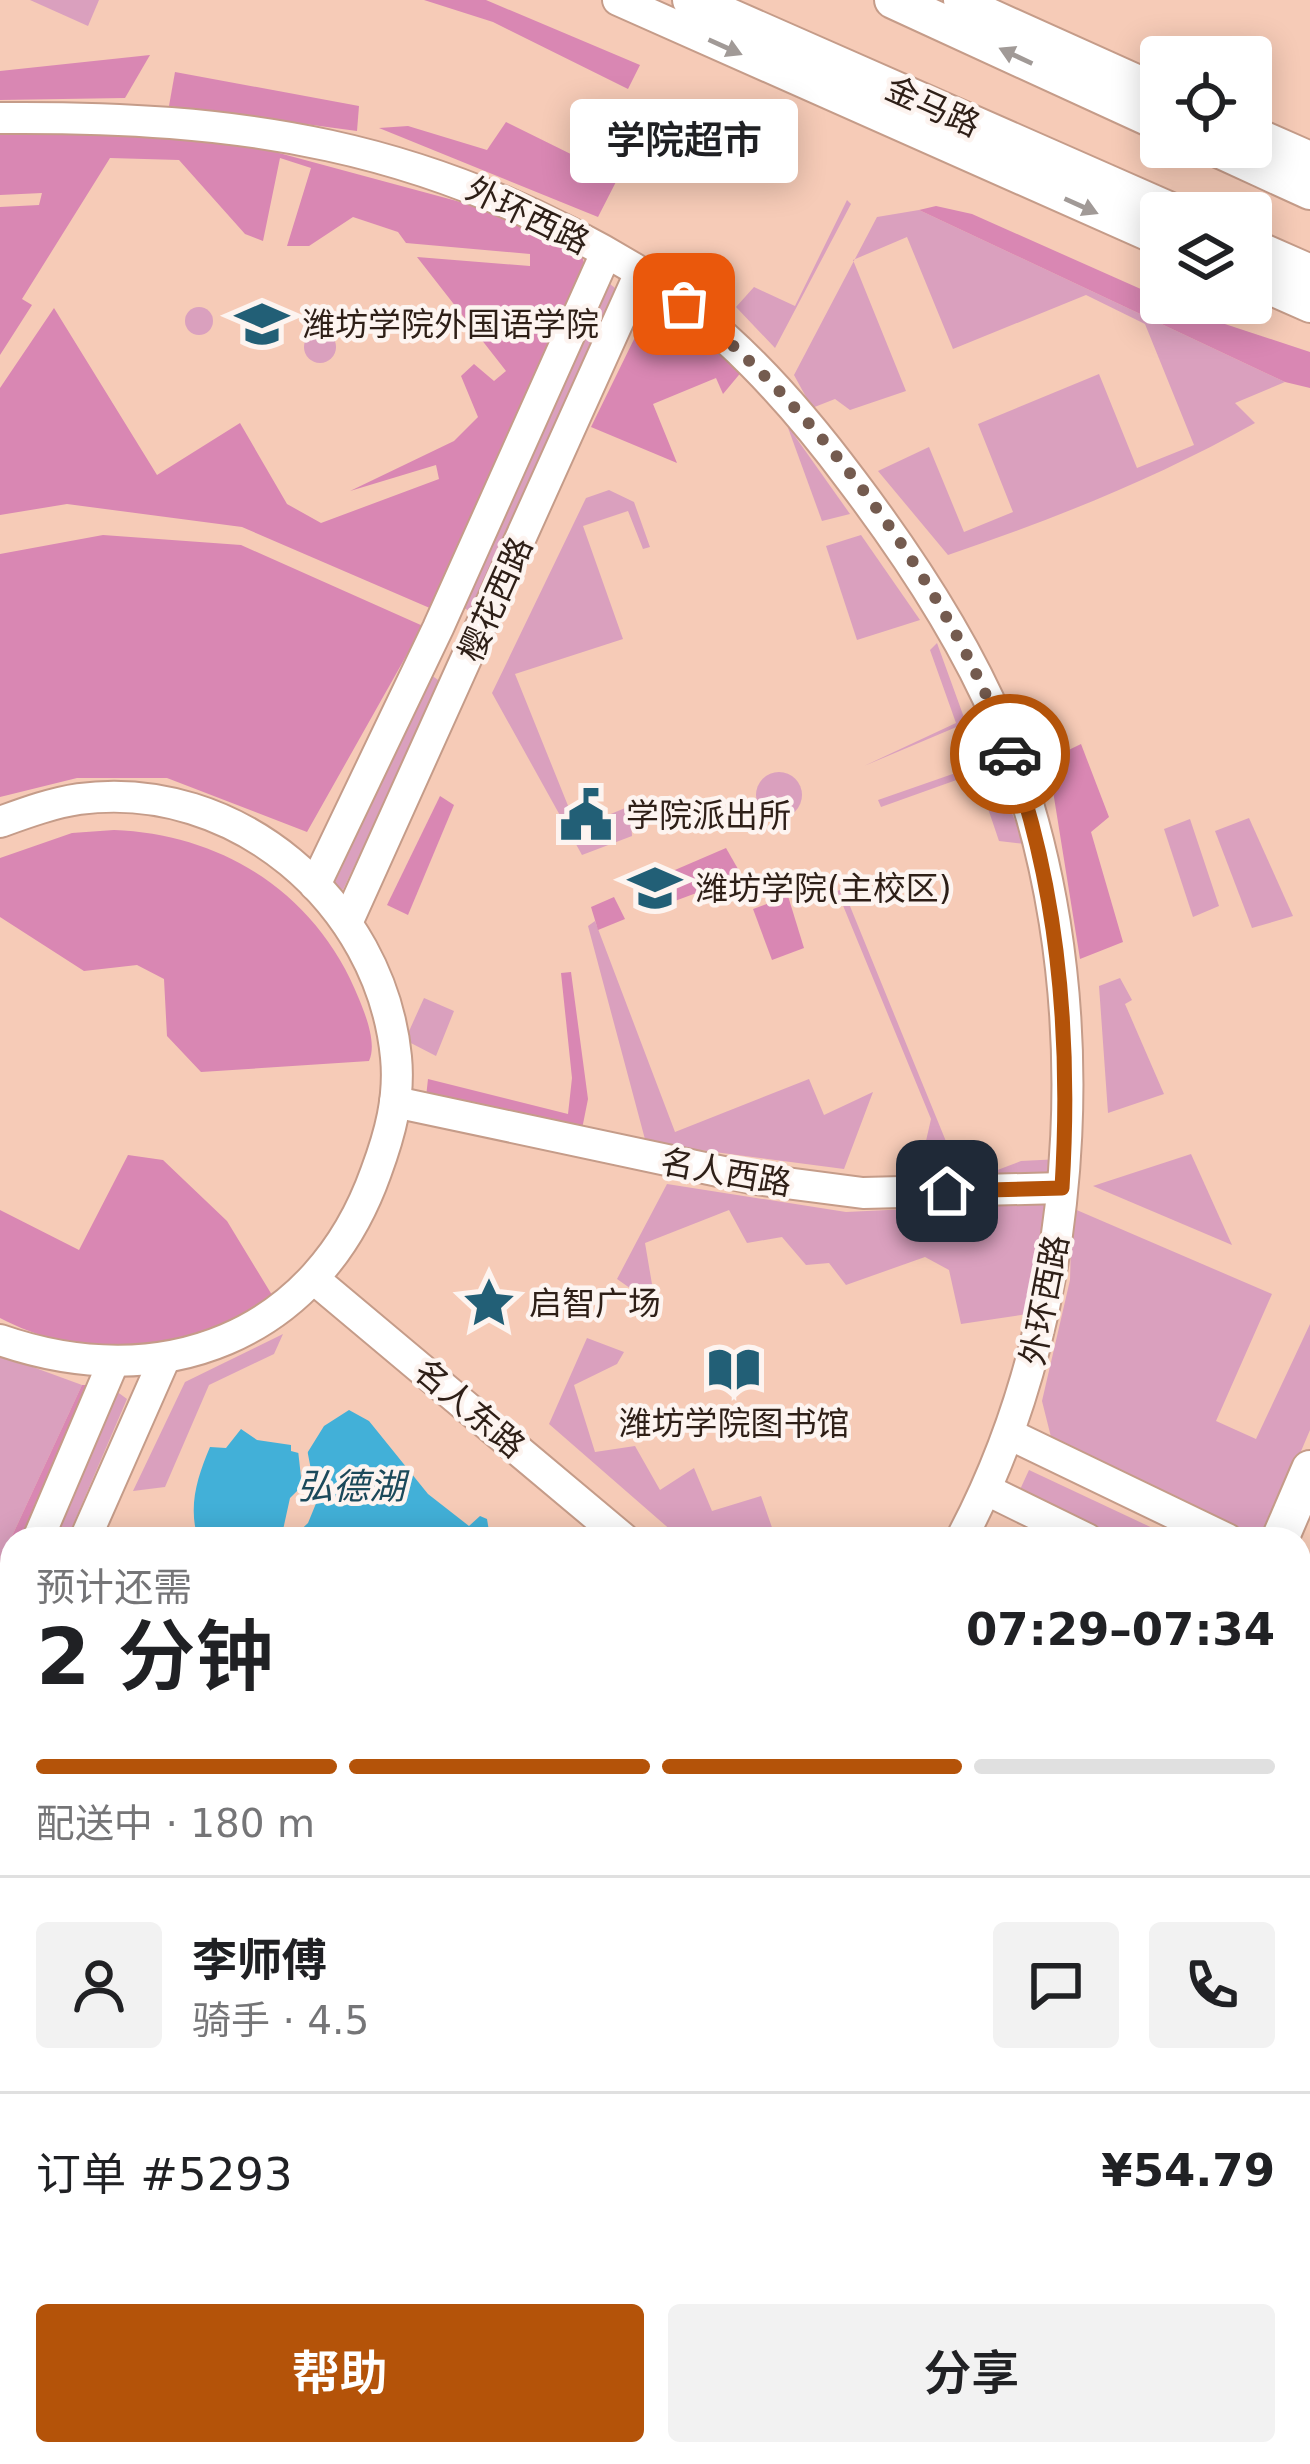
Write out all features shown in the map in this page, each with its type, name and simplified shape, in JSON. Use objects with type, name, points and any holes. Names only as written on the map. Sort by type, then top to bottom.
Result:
[{"type":"main road","name":"金马路","points":[[691,0],[1140,198]]},
{"type":"main road","points":[[893,0],[1140,112]]},
{"type":"main road","points":[[1260,168],[1310,191]]},
{"type":"main road","points":[[1272,256],[1310,273]]},
{"type":"main road","points":[[1285,1527],[1310,1469]]},
{"type":"street","points":[[618,0],[1140,232]]},
{"type":"street","points":[[959,0],[1140,82]]},
{"type":"street","name":"外环西路","points":[[0,118],[142,117],[361,150],[457,181],[606,253],[722,334],[821,439],[934,602],[998,721],[1030,809],[1059,966],[1066,1045],[1062,1188],[1046,1312],[1011,1435],[967,1527]]},
{"type":"street","points":[[1272,141],[1310,158]]},
{"type":"street","name":"樱花西路","points":[[315,885],[438,628],[606,253]]},
{"type":"street","name":"樱花西路","points":[[347,923],[640,273]]},
{"type":"street","points":[[1272,290],[1310,307]]},
{"type":"street","points":[[0,822],[80,799],[170,802],[255,833],[315,885],[373,963],[389,1012],[397,1060],[394,1124],[364,1205],[314,1279],[276,1313],[241,1334],[164,1360],[66,1359],[0,1340]]},
{"type":"street","name":"名人西路","points":[[395,1102],[756,1179],[862,1192],[1062,1188]]},
{"type":"street","name":"名人东路","points":[[314,1279],[610,1527]]},
{"type":"street","points":[[90,1527],[164,1360]]},
{"type":"street","points":[[43,1527],[113,1363]]},
{"type":"street","points":[[1011,1435],[1202,1527]]},
{"type":"street","points":[[987,1490],[1063,1527]]},
{"type":"shaded area","points":[[30,0],[99,0],[88,26]]},
{"type":"shaded area","points":[[424,0],[486,0],[640,65],[628,89],[493,22]]},
{"type":"shaded area","points":[[150,55],[125,98],[0,100],[0,71]]},
{"type":"shaded area","points":[[175,72],[359,106],[357,131],[169,106]]},
{"type":"shaded area","points":[[614,117],[643,129],[598,217],[379,128],[408,126],[487,150],[506,122],[591,164]]},
{"type":"shaded area","points":[[0,126],[223,138],[479,207],[580,249],[585,266],[439,612],[242,527],[67,504],[0,515],[0,388],[54,308],[157,475],[240,423],[287,504],[321,523],[439,479],[436,465],[350,491],[454,441],[478,417],[461,376],[474,364],[494,381],[506,371],[417,257],[530,266],[530,254],[406,243],[398,232],[353,217],[309,246],[287,246],[311,168],[280,158],[263,241],[245,234],[179,160],[110,158],[22,299],[32,305],[0,355],[0,207],[39,205],[42,193],[0,195]]},
{"type":"shaded area","points":[[847,200],[851,204],[775,348],[736,307],[754,287],[795,306]]},
{"type":"shaded area","points":[[936,206],[972,214],[1140,289],[1140,314],[919,210]]},
{"type":"shaded area","points":[[919,210],[1140,314],[1140,322],[1086,295],[953,349],[907,237],[855,259],[877,217]]},
{"type":"shaded area","points":[[854,262],[906,391],[850,410],[835,399],[812,408],[794,375]]},
{"type":"shaded area","points":[[605,280],[615,288],[473,613],[462,607]]},
{"type":"shaded area","points":[[199,307],[209,311],[213,321],[209,331],[199,335],[189,331],[185,321],[189,311]]},
{"type":"shaded area","points":[[656,313],[743,370],[723,394],[716,378],[653,404],[677,463],[591,427],[639,329]]},
{"type":"shaded area","points":[[1145,324],[1162,324],[1285,382],[1235,403],[1255,423],[1181,462],[948,555],[878,471],[929,447],[964,532],[1013,512],[978,424],[1099,374],[1137,468],[1194,445]]},
{"type":"shaded area","points":[[1162,324],[1225,324],[1310,352],[1310,388],[1285,382]]},
{"type":"shaded area","points":[[320,331],[331,336],[336,347],[331,358],[320,363],[309,358],[304,347],[309,336]]},
{"type":"shaded area","points":[[787,425],[850,514],[822,521]]},
{"type":"shaded area","points":[[609,490],[634,502],[650,547],[643,549],[628,511],[583,526],[623,639],[515,674],[577,828],[630,806],[632,836],[582,855],[492,693],[586,498]]},
{"type":"shaded area","points":[[103,535],[241,545],[423,626],[307,832],[167,778],[77,778],[0,797],[0,554]]},
{"type":"shaded area","points":[[861,535],[920,620],[857,640],[826,546]]},
{"type":"shaded area","points":[[937,643],[966,723],[864,766],[956,723],[930,650]]},
{"type":"shaded area","points":[[431,675],[441,682],[343,890],[334,884]]},
{"type":"shaded area","points":[[1081,744],[1109,817],[1091,832],[1123,942],[1080,959],[1048,760]]},
{"type":"shaded area","points":[[990,761],[1025,844],[999,841],[976,773],[881,807],[878,800]]},
{"type":"shaded area","points":[[779,772],[795,779],[802,795],[795,811],[779,818],[763,811],[756,795],[763,779]]},
{"type":"shaded area","points":[[440,796],[454,805],[408,915],[387,905]]},
{"type":"shaded area","points":[[1249,818],[1293,916],[1252,928],[1215,831]]},
{"type":"shaded area","points":[[1190,819],[1219,906],[1193,917],[1164,829]]},
{"type":"shaded area","points":[[114,830],[193,843],[262,877],[292,901],[319,929],[359,999],[371,1038],[369,1061],[201,1072],[167,1036],[164,979],[137,965],[84,971],[0,917],[0,858],[72,833]]},
{"type":"shaded area","points":[[726,848],[742,876],[648,911],[640,885]]},
{"type":"shaded area","points":[[843,889],[963,1183],[1021,1161],[1080,1158],[1071,1180],[915,1189],[931,1119],[837,891]]},
{"type":"shaded area","points":[[788,896],[804,948],[772,960],[753,909]]},
{"type":"shaded area","points":[[614,897],[625,919],[598,930],[591,907]]},
{"type":"shaded area","points":[[595,921],[675,1132],[809,1079],[824,1115],[873,1092],[844,1169],[646,1143],[588,926]]},
{"type":"shaded area","points":[[571,972],[588,1099],[581,1134],[426,1097],[428,1079],[568,1114],[572,1078],[561,973]]},
{"type":"shaded area","points":[[1120,978],[1132,1000],[1125,1004],[1164,1094],[1108,1113],[1099,986]]},
{"type":"shaded area","points":[[424,998],[454,1011],[436,1056],[405,1040]]},
{"type":"shaded area","points":[[1191,1154],[1232,1245],[1093,1186]]},
{"type":"shaded area","points":[[128,1155],[163,1160],[227,1221],[272,1295],[207,1332],[155,1345],[76,1344],[0,1318],[0,1210],[79,1250]]},
{"type":"shaded area","points":[[667,1184],[846,1212],[1052,1202],[1040,1242],[1034,1313],[961,1324],[949,1270],[925,1257],[846,1285],[829,1263],[806,1265],[782,1237],[747,1243],[729,1210],[645,1243],[653,1290],[647,1300],[617,1279]]},
{"type":"shaded area","points":[[1072,1208],[1272,1294],[1216,1421],[1256,1439],[1310,1324],[1310,1430],[1269,1527],[1225,1527],[1053,1445],[1042,1401],[1070,1280]]},
{"type":"shaded area","points":[[283,1334],[274,1354],[209,1385],[165,1487],[133,1491],[185,1382]]},
{"type":"shaded area","points":[[587,1338],[624,1352],[617,1364],[574,1385],[595,1452],[635,1446],[660,1490],[694,1468],[712,1511],[761,1496],[772,1527],[667,1527],[549,1424]]},
{"type":"shaded area","points":[[0,1355],[82,1385],[16,1527],[0,1527]]},
{"type":"shaded area","points":[[82,1385],[91,1385],[30,1527],[16,1527]]},
{"type":"shaded area","points":[[116,1391],[127,1399],[72,1527],[56,1527]]},
{"type":"shaded area","points":[[1029,1470],[1150,1527],[1083,1527],[1018,1494]]},
{"type":"water","name":"弘德湖","points":[[349,1410],[369,1421],[428,1494],[469,1526],[480,1516],[487,1519],[488,1527],[196,1527],[195,1492],[210,1447],[226,1448],[241,1429],[257,1440],[291,1445],[291,1451],[306,1455],[324,1426]]},
{"type":"pier","points":[[307,1449],[317,1501],[304,1527],[284,1527],[290,1498],[302,1486],[298,1450]]},
{"type":"way so far","points":[[684,304],[769,380],[877,514],[934,602],[998,721],[1010,754]]},
{"type":"place","name":"学院超市","points":[[684,304]]},
{"type":"place","name":"潍坊学院外国语学院","points":[[262,324]]},
{"type":"place","name":"学院派出所","points":[[586,815]]},
{"type":"place","name":"潍坊学院(主校区)","points":[[655,888]]},
{"type":"place","name":"启智广场","points":[[489,1303]]},
{"type":"place","name":"潍坊学院图书馆","points":[[734,1369]]},
{"type":"route","points":[[947,1191],[1062,1188],[1066,1045],[1059,966],[1030,809],[1010,754]]}]
